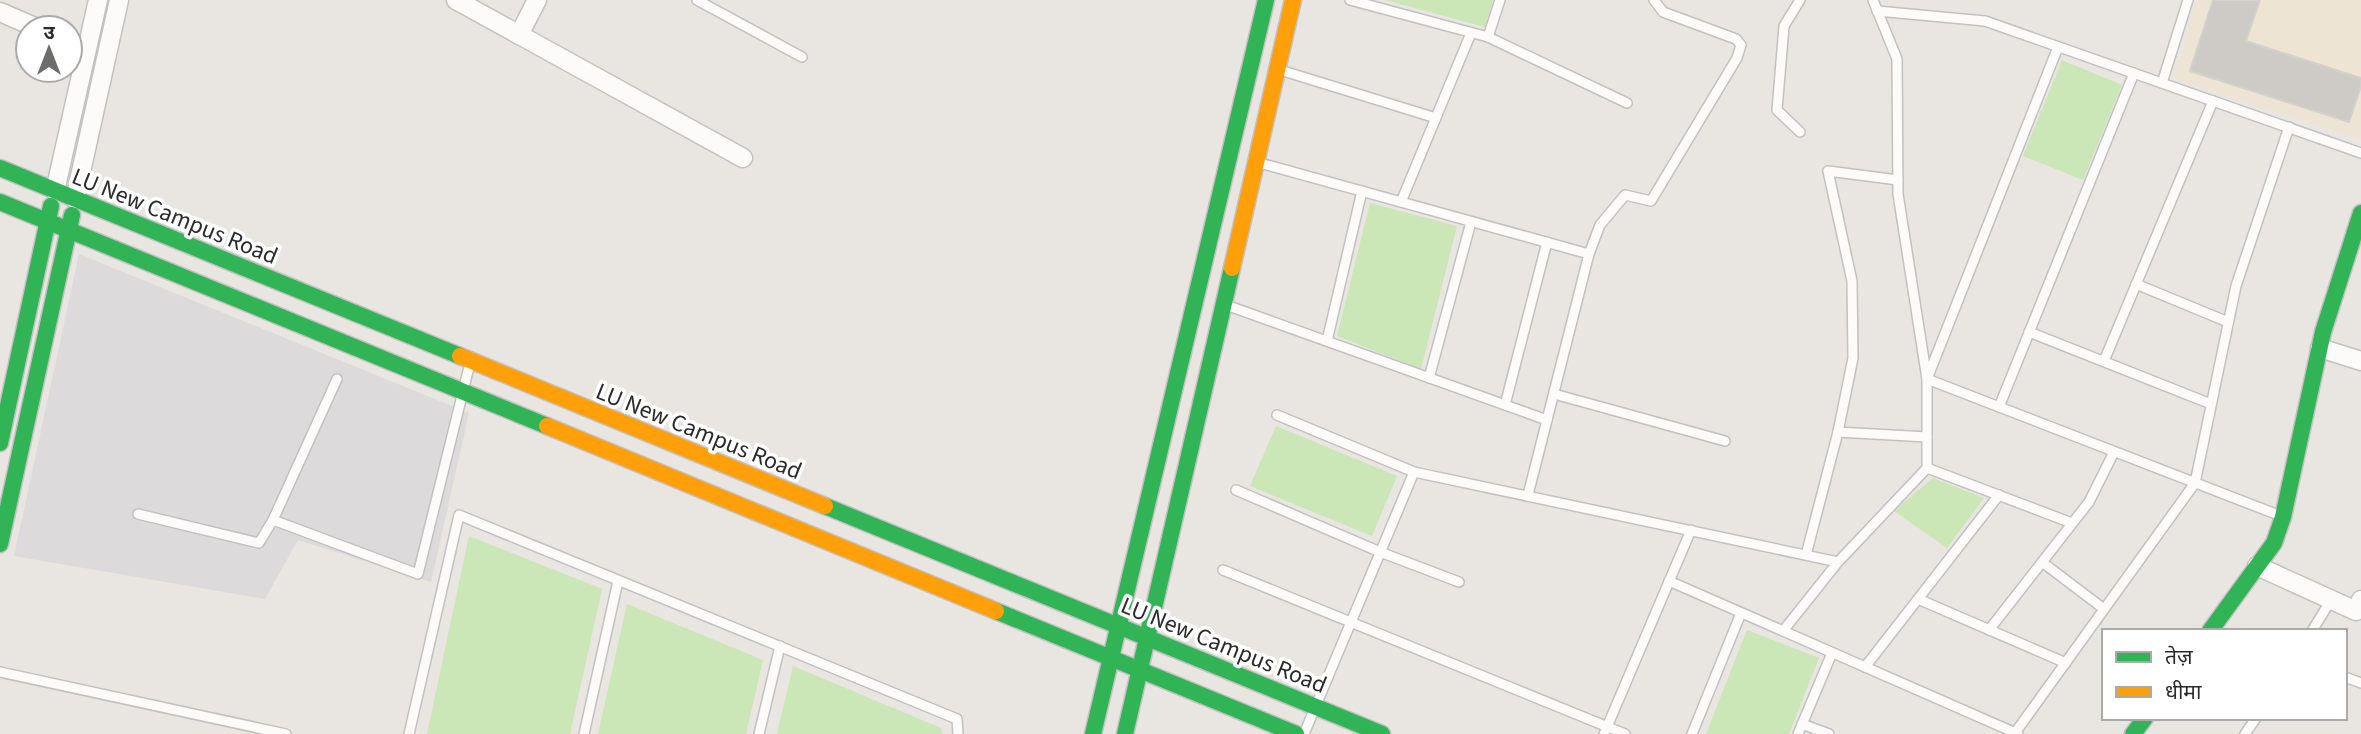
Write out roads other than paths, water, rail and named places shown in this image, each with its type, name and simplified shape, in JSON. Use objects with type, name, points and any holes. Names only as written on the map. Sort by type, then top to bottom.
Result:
[{"type":"street","points":[[84,32],[98,0]]},
{"type":"street","points":[[0,544],[13,461],[69,230],[119,0]]},
{"type":"street","points":[[456,0],[743,158]]},
{"type":"street","points":[[519,35],[537,0]]},
{"type":"street","points":[[1093,734],[1266,0]]},
{"type":"street","points":[[1125,734],[1293,0]]},
{"type":"street","points":[[1257,37],[1282,46]]},
{"type":"street","points":[[0,443],[55,191],[72,84]]},
{"type":"street","name":"LU New Campus Road","points":[[0,168],[1382,734]]},
{"type":"street","points":[[0,202],[1296,734]]},
{"type":"street","points":[[2211,629],[2274,543],[2283,517],[2320,348],[2361,213]]},
{"type":"street","points":[[2320,348],[2361,361]]},
{"type":"street","points":[[2257,566],[2332,600],[2359,608]]},
{"type":"lane","points":[[697,0],[802,57]]},
{"type":"lane","points":[[1350,0],[1488,37],[1628,103]]},
{"type":"lane","points":[[1488,37],[1500,0]]},
{"type":"lane","points":[[1528,495],[1589,254],[1600,225],[1625,195],[1651,201],[1737,58],[1741,45],[1736,39],[1664,12],[1654,0]]},
{"type":"lane","points":[[1800,0],[1784,26],[1777,110],[1800,132]]},
{"type":"lane","points":[[1783,631],[1838,562],[1927,468],[1927,379],[1898,194],[1897,59],[1873,0]]},
{"type":"lane","points":[[2162,83],[2188,0]]},
{"type":"lane","points":[[1877,11],[1985,21],[2361,153]]},
{"type":"lane","points":[[1401,202],[1471,33]]},
{"type":"lane","points":[[1927,379],[2058,47]]},
{"type":"lane","points":[[1277,69],[1436,118]]},
{"type":"lane","points":[[1999,407],[2134,73]]},
{"type":"lane","points":[[2104,362],[2213,101]]},
{"type":"lane","points":[[1669,581],[2016,733],[2195,483],[2236,286],[2289,127]]},
{"type":"lane","points":[[1256,162],[1589,254]]},
{"type":"lane","points":[[1806,555],[1838,432],[1853,358],[1852,281],[1828,171],[1898,180]]},
{"type":"lane","points":[[1326,341],[1362,191]]},
{"type":"lane","points":[[1429,377],[1471,222]]},
{"type":"lane","points":[[1505,405],[1547,242]]},
{"type":"lane","points":[[2136,285],[2228,322]]},
{"type":"lane","points":[[1198,294],[1547,420]]},
{"type":"lane","points":[[2029,332],[2211,404]]},
{"type":"lane","points":[[273,520],[418,574],[471,362]]},
{"type":"lane","points":[[138,514],[259,543],[273,520],[337,379]]},
{"type":"lane","points":[[1927,379],[2283,517]]},
{"type":"lane","points":[[1554,394],[1725,441]]},
{"type":"lane","points":[[1277,415],[1414,472],[1838,562]]},
{"type":"lane","points":[[1838,432],[1927,437]]},
{"type":"lane","points":[[1989,630],[2089,502],[2114,452]]},
{"type":"lane","points":[[1927,468],[2072,523]]},
{"type":"lane","points":[[1304,734],[1414,472]]},
{"type":"lane","points":[[1236,490],[1380,552],[1459,582]]},
{"type":"lane","points":[[1865,667],[1999,495]]},
{"type":"lane","points":[[409,734],[458,516],[957,719],[958,734]]},
{"type":"lane","points":[[1605,730],[1691,530]]},
{"type":"lane","points":[[2042,562],[2104,609]]},
{"type":"lane","points":[[1223,570],[1605,730],[1625,734]]},
{"type":"lane","points":[[584,734],[618,580]]},
{"type":"lane","points":[[1918,599],[2066,663]]},
{"type":"lane","points":[[2313,629],[2332,600]]},
{"type":"lane","points":[[1692,734],[1741,613]]},
{"type":"lane","points":[[759,734],[780,646]]},
{"type":"lane","points":[[1798,734],[1832,653]]},
{"type":"lane","points":[[0,672],[286,734]]},
{"type":"lane","points":[[1802,724],[1829,734]]}]
